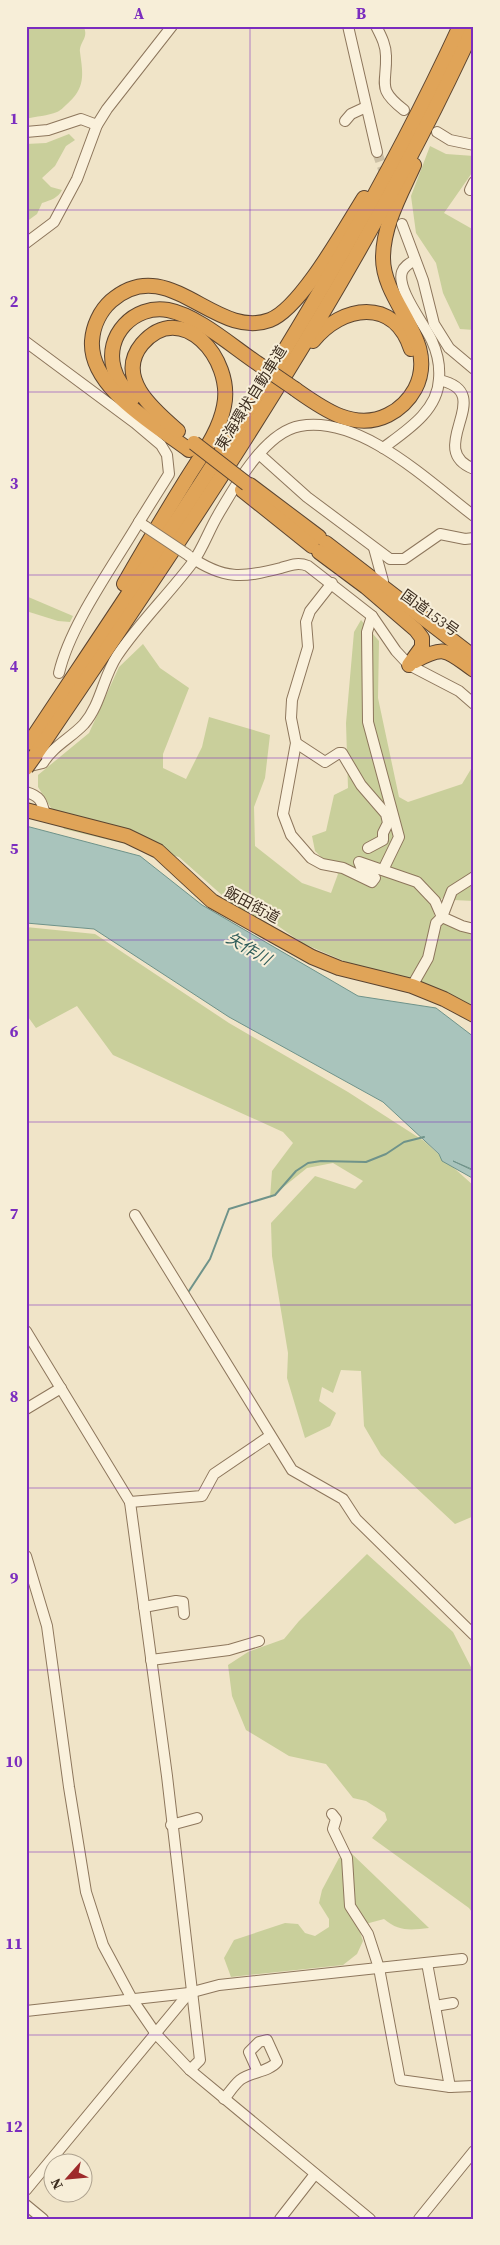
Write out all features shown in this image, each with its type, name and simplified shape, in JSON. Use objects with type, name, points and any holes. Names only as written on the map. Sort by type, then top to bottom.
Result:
[{"type":"highway","name":"東海環状自動車道","points":[[26,768],[31,751],[54,706],[252,407],[303,323],[462,33],[474,27]]},
{"type":"highway","name":"東海環状自動車道","points":[[31,751],[215,485],[290,366],[344,276],[408,159],[462,33]]},
{"type":"highway","points":[[119,396],[109,381],[103,364],[106,338],[114,322],[126,310],[149,301],[168,301],[186,307],[297,386],[330,412],[347,419],[364,421],[380,418],[396,410],[408,400],[416,386],[421,369],[420,352],[415,335],[388,285],[384,267],[385,239],[393,213],[462,33]]},
{"type":"highway","points":[[410,664],[422,647],[420,634],[319,544],[192,446],[119,396],[101,374],[92,350],[96,323],[106,306],[128,291],[155,286],[183,294],[238,322],[263,322],[286,311],[309,283],[363,200],[462,33]]},
{"type":"highway","points":[[178,431],[134,398],[117,377],[112,361],[113,344],[120,330],[130,319],[143,312],[158,309],[183,315],[263,363]]},
{"type":"highway","points":[[215,485],[231,465],[312,342],[326,326],[351,314],[371,312],[395,323],[408,341],[412,358],[409,382],[394,402],[379,409],[361,413],[344,409],[297,386]]},
{"type":"highway","points":[[54,706],[213,434],[221,416],[226,388],[222,370],[215,354],[196,336],[173,329],[158,332],[144,341],[136,355],[133,371],[137,387],[146,401],[192,446]]},
{"type":"highway","name":"国道153号","points":[[319,544],[474,657]]},
{"type":"highway","name":"国道153号","points":[[366,587],[474,668]]},
{"type":"highway","points":[[410,664],[440,650],[451,653],[474,668]]},
{"type":"highway","name":"飯田街道","points":[[26,810],[127,836],[158,851],[212,901],[312,957],[339,968],[412,986],[444,999],[474,1015]]},
{"type":"street","points":[[26,243],[46,229],[60,212],[77,179],[98,125],[111,104],[172,26]]},
{"type":"street","points":[[349,26],[377,152]]},
{"type":"street","points":[[376,26],[386,50],[384,87],[390,99],[404,110]]},
{"type":"street","points":[[345,121],[352,114],[366,107]]},
{"type":"street","points":[[26,132],[48,130],[81,119],[98,125]]},
{"type":"street","points":[[437,132],[450,140],[474,145]]},
{"type":"street","points":[[402,224],[434,324],[449,348],[474,369]]},
{"type":"street","points":[[383,448],[421,419],[433,398],[440,380],[432,343],[402,284],[404,267],[415,260]]},
{"type":"street","points":[[26,342],[136,423],[161,445],[168,455],[169,474],[142,524],[72,636],[64,651],[59,672]]},
{"type":"street","points":[[440,380],[463,386],[471,397],[471,412],[456,444],[462,462],[474,469]]},
{"type":"street","points":[[26,768],[43,762],[49,753],[84,724],[97,704],[116,657],[191,558],[259,454],[268,442],[284,431],[310,425],[353,434],[383,448],[474,516]]},
{"type":"street","points":[[259,454],[307,497],[390,559],[399,560],[440,534],[465,539],[474,538]]},
{"type":"street","points":[[142,524],[210,570],[228,576],[249,576],[302,564],[314,569],[372,616],[396,652],[410,664],[459,691],[474,704]]},
{"type":"street","points":[[374,548],[383,581],[380,587]]},
{"type":"street","points":[[366,587],[336,586],[310,612],[306,622],[308,647],[294,689],[290,711],[296,743],[283,808],[291,835],[306,853],[322,864],[343,868],[372,882],[375,878],[358,862],[417,882],[435,901],[442,917],[474,929]]},
{"type":"street","points":[[372,616],[367,632],[368,722],[399,837],[383,870]]},
{"type":"street","points":[[296,743],[325,762],[339,752],[342,753],[361,785],[386,814],[389,819],[383,833],[383,840],[368,848]]},
{"type":"street","points":[[26,792],[38,795],[42,800],[45,815]]},
{"type":"street","points":[[412,986],[428,958],[436,923],[442,917],[452,891],[474,877]]},
{"type":"street","points":[[135,1215],[292,1470],[343,1499],[356,1519],[474,1634]]},
{"type":"street","points":[[26,1331],[130,1502],[200,2060],[190,2070]]},
{"type":"street","points":[[26,1409],[61,1388]]},
{"type":"street","points":[[130,1502],[202,1496],[214,1474],[270,1436]]},
{"type":"street","points":[[26,1556],[40,1596],[53,1662],[69,1787],[86,1892],[103,1945],[132,1999],[156,2034],[190,2070],[370,2219]]},
{"type":"street","points":[[144,1607],[176,1601],[182,1602],[184,1614]]},
{"type":"street","points":[[151,1660],[229,1650],[259,1641]]},
{"type":"street","points":[[332,1814],[336,1819],[333,1829],[347,1858],[350,1906],[368,1934],[379,1968],[400,2080],[450,2087],[474,2086]]},
{"type":"street","points":[[171,1825],[198,1818]]},
{"type":"street","points":[[26,2011],[191,1993],[219,1986],[462,1959]]},
{"type":"street","points":[[427,1963],[450,2087]]},
{"type":"street","points":[[26,2190],[191,1993]]},
{"type":"street","points":[[435,2006],[453,2003]]},
{"type":"street","points":[[224,2099],[241,2079],[258,2072]]},
{"type":"street","points":[[419,2219],[474,2151]]},
{"type":"street","points":[[280,2219],[315,2174]]},
{"type":"street","points":[[26,2205],[43,2219]]},
{"type":"green space","points":[[26,26],[83,26],[85,36],[80,48],[82,81],[77,93],[58,111],[26,119],[26,74],[29,71],[26,65]]},
{"type":"green space","points":[[69,134],[75,140],[66,146],[55,166],[42,178],[51,187],[62,190],[56,197],[42,203],[37,214],[26,222],[26,144],[46,143]]},
{"type":"green space","points":[[430,146],[446,154],[474,156],[474,170],[444,213],[474,230],[474,330],[460,329],[443,293],[436,263],[416,233],[411,196]]},
{"type":"green space","points":[[26,596],[73,616],[70,622],[58,621],[26,611]]},
{"type":"green space","points":[[361,620],[379,641],[378,698],[399,797],[408,802],[462,784],[474,764],[474,901],[453,900],[445,895],[433,909],[435,918],[474,923],[474,1017],[302,943],[274,923],[241,912],[179,857],[64,829],[38,787],[38,775],[89,733],[119,667],[143,644],[160,668],[189,688],[163,754],[163,768],[186,779],[202,747],[209,717],[270,735],[265,778],[254,807],[255,846],[302,883],[331,893],[338,874],[315,851],[312,836],[326,831],[334,795],[348,788],[346,723],[354,632]]},
{"type":"green space","points":[[26,927],[95,934],[229,1023],[348,1092],[424,1141],[474,1186],[474,1516],[455,1524],[381,1455],[364,1426],[361,1371],[341,1370],[333,1393],[322,1387],[319,1401],[336,1413],[330,1426],[305,1438],[287,1378],[288,1353],[272,1256],[271,1223],[315,1176],[355,1189],[363,1181],[333,1163],[307,1168],[270,1198],[272,1171],[293,1143],[283,1132],[113,1055],[77,1006],[36,1028],[26,1014]]},
{"type":"green space","points":[[367,1554],[453,1632],[474,1673],[474,1915],[469,1908],[372,1838],[387,1820],[385,1813],[366,1801],[353,1798],[326,1764],[289,1756],[246,1730],[232,1696],[228,1665],[248,1652],[284,1639],[299,1621]]},
{"type":"green space","points":[[351,1853],[429,1928],[400,1928],[384,1919],[358,1926],[363,1941],[357,1954],[343,1965],[231,1977],[224,1958],[234,1940],[285,1923],[298,1924],[305,1933],[315,1936],[329,1927],[329,1919],[319,1903],[322,1890],[339,1858]]},
{"type":"water","name":"矢作川","points":[[26,826],[140,856],[202,905],[358,996],[436,1008],[474,1037],[474,1170],[453,1161],[474,1171],[474,1179],[442,1161],[439,1154],[383,1102],[229,1017],[94,929],[26,923]]},
{"type":"waterway","points":[[187,1294],[210,1259],[229,1209],[275,1195],[296,1171],[308,1163],[321,1161],[366,1162],[386,1154],[404,1142],[424,1137]]},
{"type":"tunnel","points":[[377,152],[386,178]]}]
